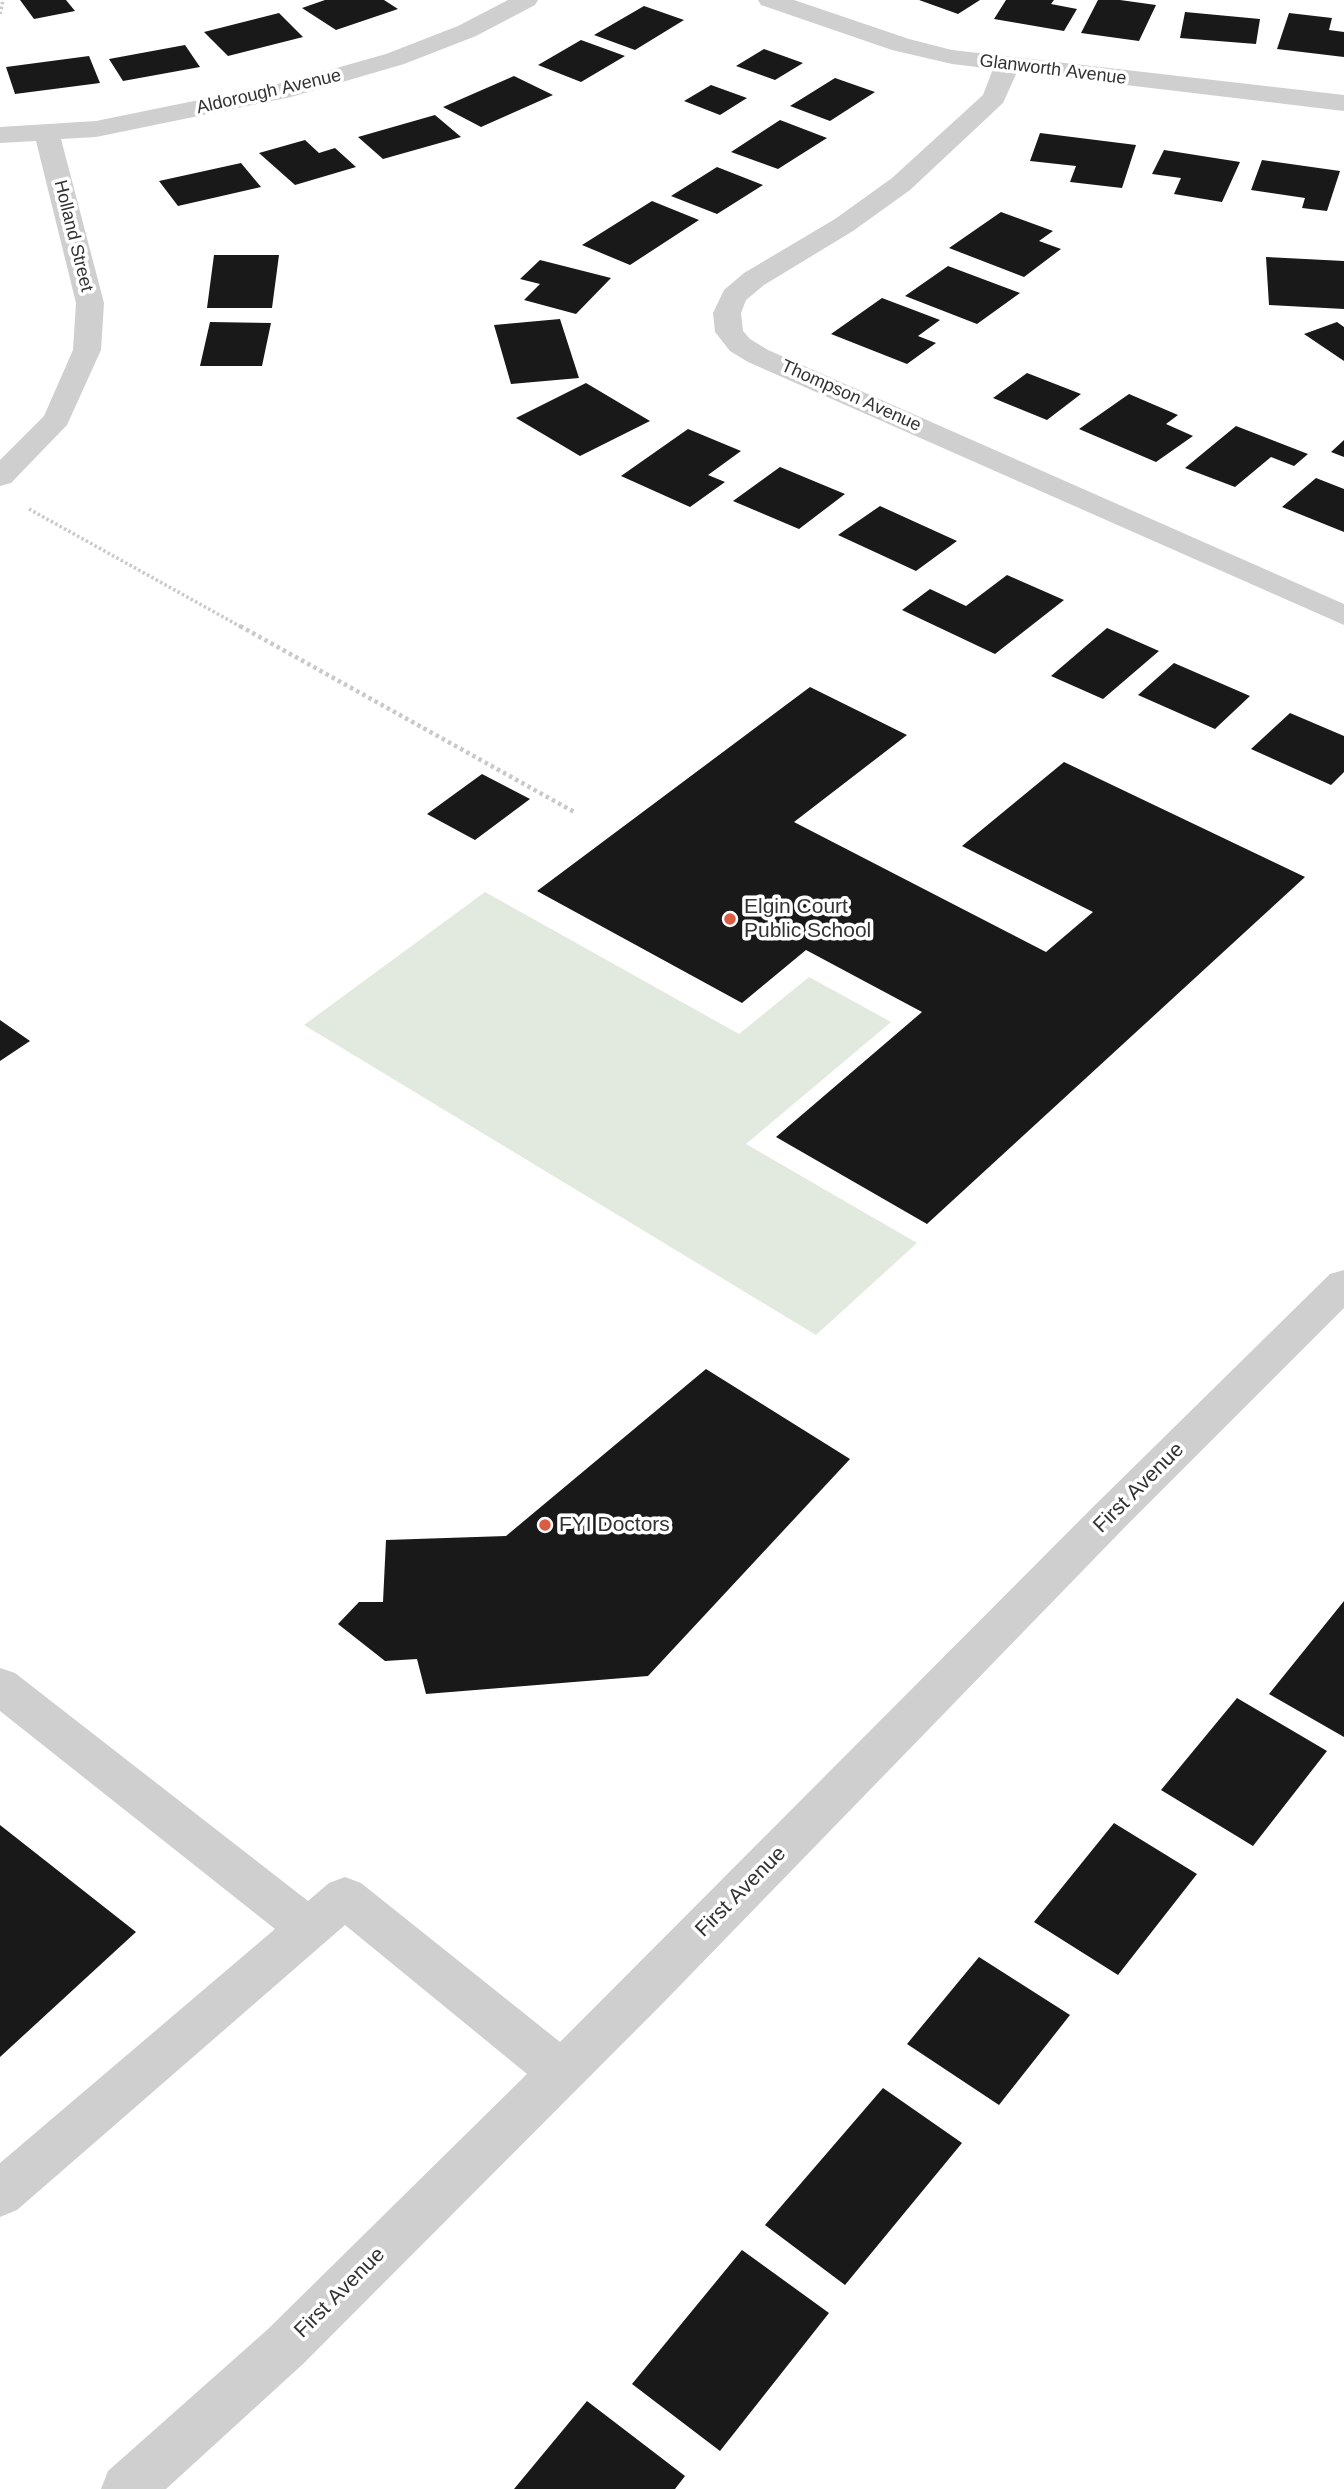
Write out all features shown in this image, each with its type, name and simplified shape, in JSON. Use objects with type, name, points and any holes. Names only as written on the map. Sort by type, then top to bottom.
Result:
[{"type":"street","name":"Aldorough Avenue","points":[[0,135],[96,129],[330,79],[395,59],[467,31],[526,0]]},
{"type":"street","name":"Glanworth Avenue","points":[[770,0],[901,45],[952,57],[1344,103]]},
{"type":"street","name":"Thompson Avenue","points":[[1007,65],[994,97],[901,184],[845,225],[754,279],[734,296],[727,313],[729,332],[740,345],[758,356],[807,375],[1344,616]]},
{"type":"street","name":"Holland Street","points":[[0,477],[57,419],[87,350],[90,303],[47,134]]},
{"type":"street","name":"First Avenue","points":[[127,2489],[285,2347],[1344,1284]]},
{"type":"street","points":[[0,1686],[308,1928]]},
{"type":"street","points":[[0,2193],[345,1897],[561,2072]]},
{"type":"path","points":[[0,14],[3,0]]},
{"type":"path","points":[[22,506],[576,813]]},
{"type":"shaded area","points":[[485,892],[739,1034],[809,977],[891,1022],[746,1144],[917,1243],[816,1335],[304,1025]]},
{"type":"building","points":[[20,0],[66,0],[75,11],[34,19]]},
{"type":"building","points":[[325,0],[384,0],[398,9],[336,30],[302,8]]},
{"type":"building","points":[[919,0],[980,0],[958,14]]},
{"type":"building","points":[[1006,0],[1054,0],[1051,4],[1077,9],[1064,31],[994,19]]},
{"type":"building","points":[[1098,0],[1156,5],[1139,41],[1081,33]]},
{"type":"building","points":[[644,6],[684,20],[635,50],[594,35]]},
{"type":"building","points":[[1185,12],[1260,19],[1256,44],[1180,38]]},
{"type":"building","points":[[279,13],[303,37],[228,56],[204,32]]},
{"type":"building","points":[[1289,13],[1332,18],[1329,30],[1344,32],[1344,57],[1277,49]]},
{"type":"building","points":[[581,40],[625,56],[581,82],[538,65]]},
{"type":"building","points":[[185,45],[200,67],[123,81],[109,59]]},
{"type":"building","points":[[764,49],[803,63],[775,80],[736,66]]},
{"type":"building","points":[[89,56],[100,83],[15,94],[6,67]]},
{"type":"building","points":[[514,76],[553,95],[481,127],[443,107]]},
{"type":"building","points":[[835,78],[875,92],[830,121],[790,106]]},
{"type":"building","points":[[711,85],[747,98],[720,115],[684,101]]},
{"type":"building","points":[[435,115],[461,137],[383,159],[358,137]]},
{"type":"building","points":[[780,120],[827,138],[778,169],[731,152]]},
{"type":"building","points":[[1040,133],[1136,145],[1122,188],[1070,182],[1076,166],[1030,161]]},
{"type":"building","points":[[305,140],[319,153],[335,148],[356,167],[295,185],[259,153]]},
{"type":"building","points":[[1164,150],[1240,162],[1222,202],[1174,194],[1181,178],[1152,174]]},
{"type":"building","points":[[1262,160],[1340,171],[1327,211],[1302,208],[1305,198],[1251,190]]},
{"type":"building","points":[[241,163],[261,187],[178,206],[159,181]]},
{"type":"building","points":[[717,167],[763,185],[717,214],[671,196]]},
{"type":"building","points":[[652,201],[699,220],[630,265],[582,245]]},
{"type":"building","points":[[1001,212],[1053,231],[1039,241],[1061,249],[1024,277],[949,248]]},
{"type":"building","points":[[214,255],[279,255],[272,308],[207,308]]},
{"type":"building","points":[[1266,257],[1344,261],[1344,309],[1269,305]]},
{"type":"building","points":[[540,260],[611,278],[576,314],[524,300],[540,284],[520,279]]},
{"type":"building","points":[[948,266],[1020,293],[977,324],[905,296]]},
{"type":"building","points":[[882,298],[940,320],[918,336],[936,343],[907,364],[831,334]]},
{"type":"building","points":[[560,319],[579,378],[511,384],[494,325]]},
{"type":"building","points":[[210,322],[271,323],[262,366],[200,366]]},
{"type":"building","points":[[1337,322],[1344,327],[1344,361],[1304,334]]},
{"type":"building","points":[[1027,373],[1081,394],[1047,420],[993,398]]},
{"type":"building","points":[[586,383],[650,421],[580,456],[516,418]]},
{"type":"building","points":[[1129,394],[1178,415],[1166,424],[1193,436],[1156,462],[1079,429]]},
{"type":"building","points":[[1236,426],[1308,454],[1294,466],[1271,457],[1235,487],[1185,468]]},
{"type":"building","points":[[688,429],[741,451],[708,475],[725,482],[690,507],[621,476]]},
{"type":"building","points":[[1344,440],[1344,457],[1331,452]]},
{"type":"building","points":[[780,467],[845,494],[799,529],[733,501]]},
{"type":"building","points":[[1316,478],[1344,489],[1344,532],[1282,507]]},
{"type":"building","points":[[880,506],[957,541],[916,571],[838,535]]},
{"type":"building","points":[[1007,575],[1064,600],[995,654],[902,610],[930,589],[966,606]]},
{"type":"building","points":[[1107,628],[1159,651],[1103,699],[1051,676]]},
{"type":"building","points":[[1174,663],[1250,696],[1215,729],[1138,695]]},
{"type":"building","points":[[810,687],[907,735],[794,822],[1046,952],[1093,912],[962,846],[1064,762],[1305,877],[927,1224],[776,1137],[922,1012],[806,950],[742,1003],[537,891]]},
{"type":"building","points":[[1290,713],[1344,736],[1344,772],[1331,785],[1251,749]]},
{"type":"building","points":[[482,774],[530,799],[475,840],[427,814]]},
{"type":"building","points":[[0,1020],[30,1041],[0,1061]]},
{"type":"building","points":[[706,1369],[850,1459],[648,1676],[426,1694],[417,1659],[385,1661],[338,1624],[359,1602],[383,1602],[386,1540],[506,1536]]},
{"type":"building","points":[[1344,1601],[1344,1737],[1269,1694]]},
{"type":"building","points":[[1237,1698],[1327,1751],[1253,1846],[1161,1790]]},
{"type":"building","points":[[1114,1823],[1197,1874],[1118,1975],[1034,1922]]},
{"type":"building","points":[[0,1825],[136,1932],[0,2057]]},
{"type":"building","points":[[979,1957],[1070,2015],[999,2105],[907,2044]]},
{"type":"building","points":[[883,2088],[962,2143],[845,2285],[765,2225]]},
{"type":"building","points":[[742,2250],[829,2313],[720,2451],[632,2384]]},
{"type":"building","points":[[587,2401],[685,2476],[675,2489],[514,2489]]},
{"type":"place","name":"Elgin Court Public School","points":[[730,919]]},
{"type":"place","name":"FYI Doctors","points":[[545,1525]]}]
